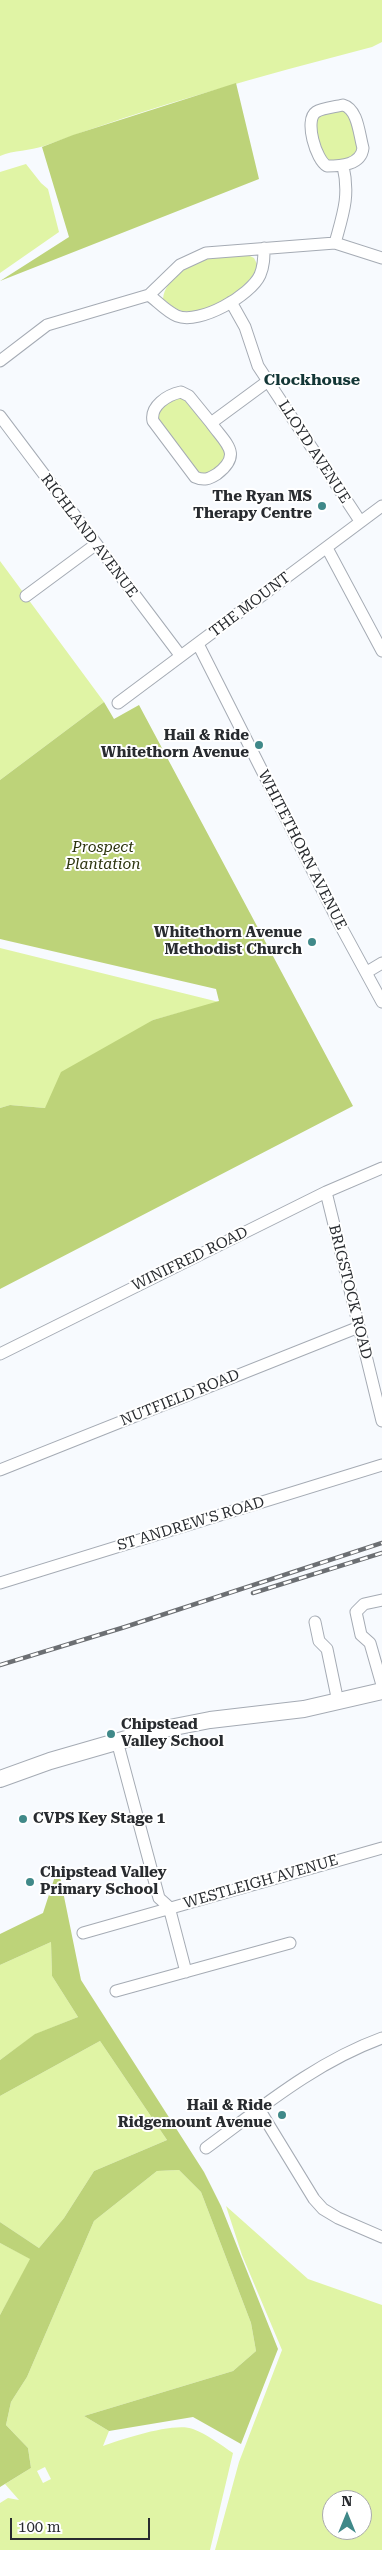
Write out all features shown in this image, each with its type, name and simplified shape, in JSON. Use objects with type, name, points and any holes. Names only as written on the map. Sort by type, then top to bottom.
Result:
[{"type":"main road","points":[[0,1779],[26,1768],[117,1741],[200,1721],[285,1713],[382,1691]]},
{"type":"street","points":[[343,105],[349,106],[353,112],[363,148],[362,154],[357,160],[343,166],[322,164],[318,158],[310,125],[310,118],[316,112],[343,105]]},
{"type":"street","points":[[335,243],[345,208],[348,186],[343,166]]},
{"type":"street","points":[[0,361],[47,325],[149,295],[180,265],[206,253],[335,243],[382,258]]},
{"type":"street","points":[[149,295],[178,317],[193,318],[212,312],[231,302],[260,276],[264,248]]},
{"type":"street","name":"LLOYD AVENUE","points":[[231,302],[245,327],[258,366],[360,521]]},
{"type":"street","points":[[211,422],[268,381]]},
{"type":"street","points":[[181,392],[189,396],[211,422],[230,450],[232,459],[228,465],[216,474],[202,480],[195,477],[153,421],[152,415],[154,408],[164,400],[181,392]]},
{"type":"street","name":"RICHLAND AVENUE","points":[[0,416],[94,544],[180,656]]},
{"type":"street","name":"THE MOUNT","points":[[118,703],[382,506]]},
{"type":"street","points":[[26,596],[94,544]]},
{"type":"street","points":[[327,548],[382,651]]},
{"type":"street","name":"WHITETHORN AVENUE","points":[[198,644],[339,923],[382,1002]]},
{"type":"street","points":[[366,972],[382,963]]},
{"type":"street","name":"WINIFRED ROAD","points":[[0,1354],[326,1192],[382,1168]]},
{"type":"street","name":"BRIGSTOCK ROAD","points":[[326,1192],[382,1421]]},
{"type":"street","name":"NUTFIELD ROAD","points":[[0,1470],[359,1327]]},
{"type":"street","name":"ST ANDREW'S ROAD","points":[[0,1583],[382,1465]]},
{"type":"street","points":[[382,1600],[364,1604],[356,1612],[361,1635],[370,1643],[382,1685]]},
{"type":"street","points":[[315,1622],[319,1641],[327,1649],[338,1702]]},
{"type":"street","points":[[117,1741],[159,1898],[169,1908],[186,1972]]},
{"type":"street","name":"WESTLEIGH AVENUE","points":[[83,1933],[382,1848]]},
{"type":"street","points":[[116,1991],[290,1943]]},
{"type":"street","points":[[206,2148],[302,2078],[338,2056],[382,2038]]},
{"type":"street","points":[[260,2109],[314,2199],[323,2209],[382,2237]]},
{"type":"green space","points":[[0,0],[382,0],[382,42],[372,47],[166,105],[39,148],[0,156]]},
{"type":"green space","points":[[236,83],[259,179],[0,281],[69,237],[42,147],[73,135]]},
{"type":"green space","points":[[348,110],[360,147],[354,158],[329,163],[321,157],[313,119],[317,115]]},
{"type":"green space","points":[[26,164],[48,189],[59,232],[0,273],[0,172]]},
{"type":"green space","points":[[248,255],[254,258],[258,266],[253,275],[236,292],[213,306],[189,312],[177,309],[163,299],[169,284],[188,267],[212,257]]},
{"type":"green space","points":[[181,396],[228,452],[228,458],[210,475],[196,473],[157,421],[157,410],[166,402]]},
{"type":"green space","points":[[0,561],[104,702],[0,780]]},
{"type":"green space","name":"Prospect Plantation","points":[[104,702],[114,719],[139,705],[353,1106],[0,1289],[0,1108],[10,1105],[45,1108],[61,1072],[153,1020],[219,1001],[216,989],[0,939],[0,780]]},
{"type":"green space","points":[[0,948],[219,1002],[153,1020],[45,1108],[10,1105],[0,1108]]},
{"type":"green space","points":[[58,1867],[81,1980],[204,2172],[221,2206],[278,2349],[241,2444],[193,2417],[109,2431],[84,2416],[233,2371],[256,2351],[251,2323],[201,2192],[179,2170],[157,2171],[94,2221],[27,2377],[11,2402],[6,2425],[28,2448],[31,2468],[0,2487],[0,2315],[30,2259],[0,2243],[0,2222],[39,2248],[64,2218],[94,2171],[167,2140],[100,2041],[0,2096],[0,2060],[35,2034],[78,2017],[52,1976],[51,1942],[0,1965],[0,1934],[43,1913]]},
{"type":"green space","points":[[51,1942],[52,1976],[78,2017],[36,2034],[0,2060],[0,1965]]},
{"type":"green space","points":[[100,2041],[167,2140],[94,2171],[64,2218],[39,2248],[0,2222],[0,2096]]},
{"type":"green space","points":[[179,2170],[201,2192],[251,2323],[256,2351],[233,2371],[84,2416],[109,2431],[103,2446],[148,2432],[184,2427],[203,2434],[233,2453],[210,2550],[0,2550],[0,2503],[8,2498],[19,2500],[5,2484],[31,2468],[28,2448],[6,2425],[11,2402],[27,2377],[94,2221],[157,2171]],"holes":[[[45,2467],[51,2479],[43,2483],[37,2471]]]},
{"type":"green space","points":[[226,2206],[308,2279],[382,2305],[382,2550],[215,2550],[239,2462],[282,2350],[242,2255]]},
{"type":"green space","points":[[0,2243],[31,2259],[0,2315]]},
{"type":"railway","points":[[0,1665],[125,1627],[382,1543]]},
{"type":"railway","points":[[253,1593],[382,1553]]},
{"type":"place","name":"The Ryan MS Therapy Centre","points":[[322,506]]},
{"type":"place","name":"Hail & Ride Whitethorn Avenue","points":[[259,745]]},
{"type":"place","name":"Whitethorn Avenue Methodist Church","points":[[312,942]]},
{"type":"place","name":"Chipstead Valley School","points":[[111,1734]]},
{"type":"place","name":"CVPS Key Stage 1","points":[[23,1819]]},
{"type":"place","name":"Chipstead Valley Primary School","points":[[30,1882]]},
{"type":"place","name":"Hail & Ride Ridgemount Avenue","points":[[282,2115]]},
{"type":"district","name":"Clockhouse","points":[[312,380]]}]
